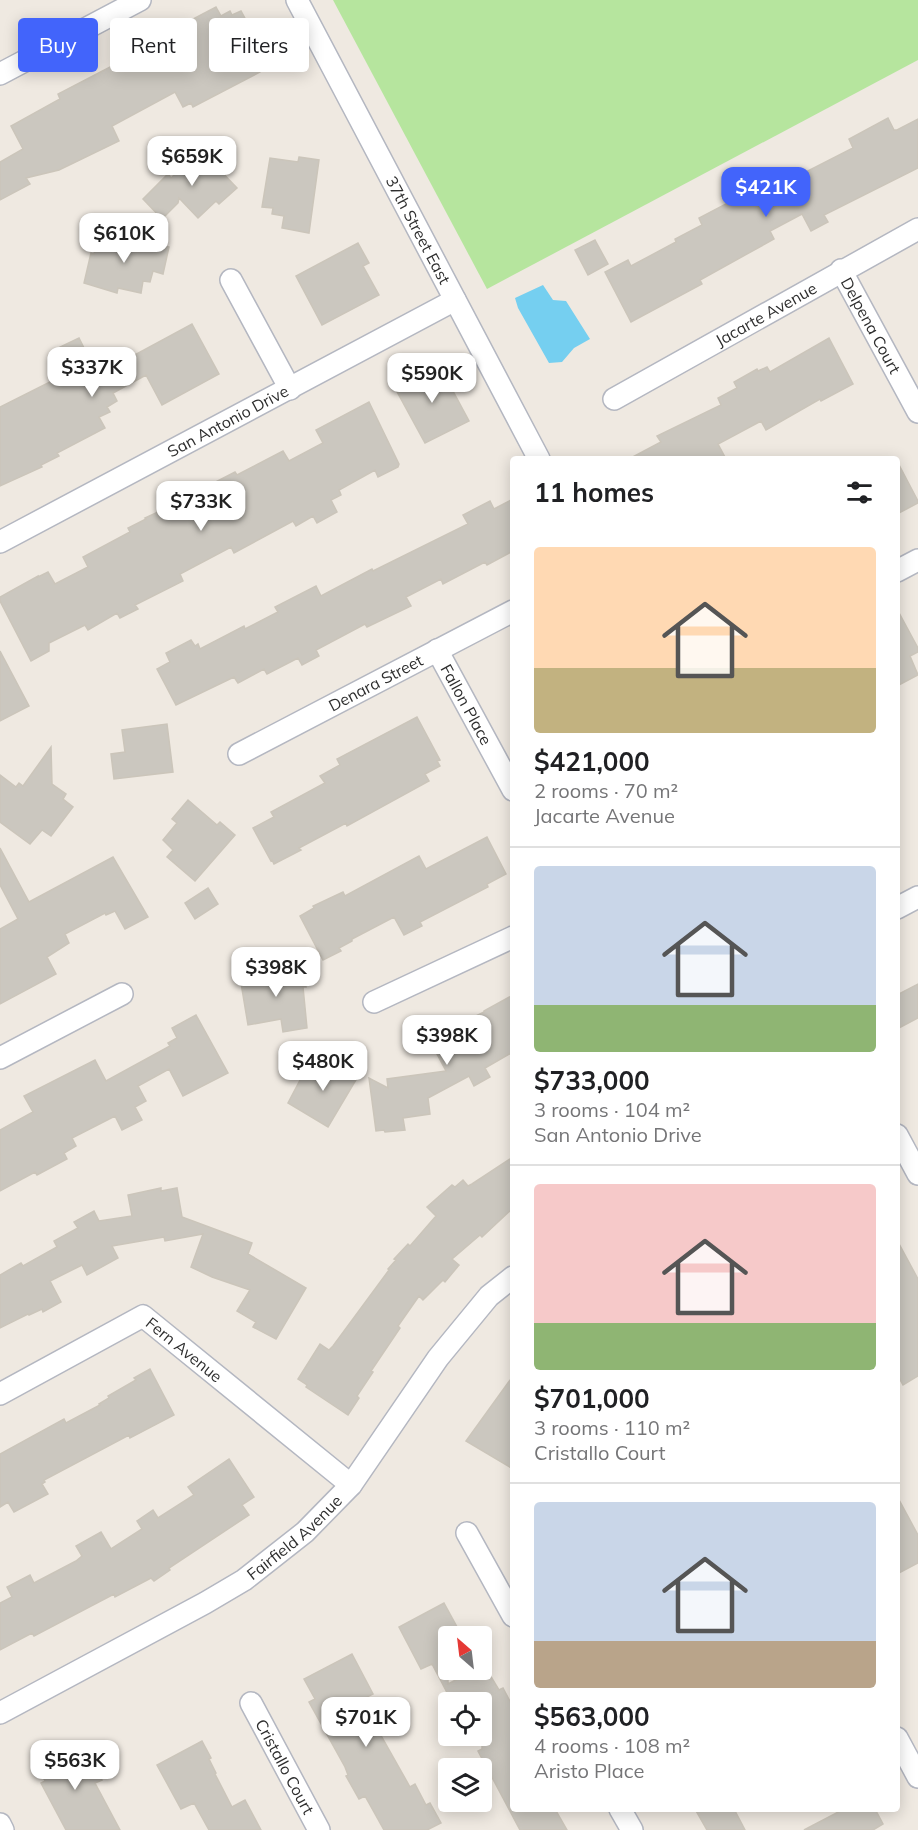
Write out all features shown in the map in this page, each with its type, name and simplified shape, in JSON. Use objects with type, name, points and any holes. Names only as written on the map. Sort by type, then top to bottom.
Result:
[{"type":"street","points":[[0,74],[140,0]]},
{"type":"street","name":"37th Street East","points":[[297,0],[537,456]]},
{"type":"street","name":"Jacarte Avenue","points":[[614,399],[841,270],[918,230]]},
{"type":"street","name":"Delpena Court","points":[[841,270],[918,412]]},
{"type":"street","points":[[231,280],[290,389]]},
{"type":"street","name":"San Antonio Drive","points":[[0,542],[455,300]]},
{"type":"street","points":[[900,569],[918,560]]},
{"type":"street","name":"Denara Street","points":[[238,754],[510,613]]},
{"type":"street","name":"Fallon Place","points":[[437,650],[510,784]]},
{"type":"street","points":[[900,906],[918,897]]},
{"type":"street","points":[[374,1002],[510,938]]},
{"type":"street","points":[[0,1058],[122,994]]},
{"type":"street","points":[[900,1141],[918,1174]]},
{"type":"street","name":"Fairfield Avenue","points":[[0,1713],[244,1580],[305,1532],[351,1485],[438,1358],[489,1296],[510,1279]]},
{"type":"street","name":"Fern Avenue","points":[[0,1394],[143,1316],[351,1485]]},
{"type":"street","points":[[467,1533],[510,1611]]},
{"type":"street","name":"Cristallo Court","points":[[251,1703],[319,1830]]},
{"type":"street","points":[[900,1744],[918,1778]]},
{"type":"street","points":[[622,1812],[632,1830]]},
{"type":"street","points":[[0,1824],[3,1830]]},
{"type":"green space","points":[[333,0],[918,0],[918,60],[487,289]]},
{"type":"water","points":[[543,285],[553,300],[566,301],[590,339],[574,348],[562,362],[549,363],[518,308],[515,298]]},
{"type":"building","points":[[216,7],[221,16],[230,11],[232,15],[241,11],[245,18],[209,18],[209,72],[260,72],[193,107],[191,103],[183,107],[175,92],[112,126],[119,141],[59,170],[26,178],[30,184],[0,200],[0,162],[23,149],[11,126],[60,99],[58,94],[110,67],[110,72],[197,72],[197,18],[195,18]]},
{"type":"building","points":[[888,118],[894,130],[918,119],[918,168],[824,215],[828,222],[811,231],[802,214],[770,231],[774,239],[700,280],[702,284],[631,322],[605,272],[628,260],[631,266],[676,242],[675,239],[702,225],[699,218],[745,194],[749,201],[853,148],[849,139]]},
{"type":"building","points":[[205,146],[219,160],[214,164],[237,188],[219,204],[216,201],[198,218],[179,198],[178,203],[162,219],[143,199],[168,174],[171,178]]},
{"type":"building","points":[[299,157],[319,160],[309,233],[282,228],[284,216],[272,214],[273,208],[262,207],[270,158],[298,162]]},
{"type":"building","points":[[98,234],[169,247],[163,274],[153,271],[150,282],[143,281],[141,293],[118,288],[117,293],[84,283]]},
{"type":"building","points":[[595,240],[608,264],[588,275],[575,250]]},
{"type":"building","points":[[358,243],[369,263],[363,266],[379,295],[322,325],[296,276]]},
{"type":"building","points":[[192,324],[219,374],[162,405],[146,375],[113,393],[117,401],[107,407],[110,412],[99,417],[105,428],[57,453],[59,456],[41,465],[42,467],[0,486],[0,407],[52,381],[49,375],[68,365],[60,347],[79,338],[90,360],[99,355],[107,370]]},
{"type":"building","points":[[829,338],[853,384],[821,401],[820,399],[766,430],[761,421],[718,444],[724,456],[635,456],[661,442],[657,436],[721,405],[718,398],[737,388],[734,382],[757,369],[758,371],[767,367],[770,372]]},
{"type":"building","points":[[439,365],[469,421],[425,443],[395,388]]},
{"type":"building","points":[[369,402],[399,464],[398,467],[378,477],[375,470],[339,490],[341,495],[331,500],[337,512],[317,523],[313,516],[296,526],[293,521],[234,553],[231,547],[180,574],[183,581],[135,605],[138,609],[120,618],[117,613],[88,630],[85,625],[49,643],[49,651],[31,661],[0,597],[48,572],[55,584],[88,567],[83,557],[130,532],[128,528],[145,518],[197,494],[196,492],[235,472],[237,475],[283,451],[289,461],[323,443],[316,430]]},
{"type":"building","points":[[900,467],[918,501],[900,512]]},
{"type":"building","points":[[490,501],[494,509],[510,501],[510,553],[487,565],[485,562],[443,584],[441,579],[406,597],[411,606],[367,627],[365,624],[316,650],[319,656],[302,665],[298,658],[267,674],[264,669],[238,683],[234,677],[176,705],[157,669],[170,662],[166,653],[191,640],[195,646],[198,644],[200,649],[244,626],[245,629],[278,612],[275,607],[316,586],[321,596],[372,569],[373,571],[468,524],[463,515]]},
{"type":"building","points":[[900,615],[918,648],[918,652],[910,656],[918,675],[900,684]]},
{"type":"building","points":[[0,651],[29,706],[0,721]]},
{"type":"building","points":[[417,717],[440,760],[437,761],[440,766],[425,774],[429,781],[347,826],[346,823],[299,848],[301,850],[274,864],[253,828],[274,817],[271,812],[325,783],[320,776],[340,765],[337,759]]},
{"type":"building","points":[[167,724],[173,772],[114,779],[111,754],[125,752],[122,730]]},
{"type":"building","points":[[51,747],[52,784],[66,794],[63,799],[73,807],[51,836],[42,830],[30,844],[0,822],[0,775],[16,787],[19,783],[23,786]]},
{"type":"building","points":[[188,800],[217,825],[220,822],[235,835],[195,881],[167,857],[173,850],[163,840],[177,823],[172,819]]},
{"type":"building","points":[[487,837],[506,874],[487,884],[488,887],[420,922],[422,926],[404,935],[394,917],[352,939],[339,948],[341,951],[323,960],[300,916],[314,908],[313,906],[343,892],[345,896],[419,856],[426,869]]},
{"type":"building","points":[[0,848],[29,902],[113,857],[148,917],[125,929],[115,911],[106,915],[105,913],[65,934],[69,943],[47,957],[56,974],[0,1004],[0,929],[18,919],[0,885]]},
{"type":"building","points":[[208,888],[218,904],[195,919],[185,903]]},
{"type":"building","points":[[303,967],[307,1028],[283,1032],[281,1019],[248,1025],[240,977]]},
{"type":"building","points":[[918,984],[918,1018],[900,1027],[900,993]]},
{"type":"building","points":[[510,997],[510,1054],[485,1068],[490,1077],[474,1086],[469,1076],[428,1098],[430,1114],[403,1118],[405,1130],[376,1131],[369,1078],[388,1088],[387,1079],[446,1071],[429,1039]]},
{"type":"building","points":[[196,1015],[228,1073],[183,1096],[169,1069],[138,1086],[146,1101],[135,1107],[142,1120],[122,1130],[115,1116],[72,1138],[76,1146],[64,1153],[67,1159],[37,1175],[35,1172],[0,1191],[0,1130],[33,1112],[24,1096],[95,1060],[106,1081],[170,1046],[168,1043],[177,1038],[172,1028]]},
{"type":"building","points":[[338,1061],[360,1073],[328,1127],[288,1103],[309,1063],[330,1074]]},
{"type":"building","points":[[510,1159],[510,1211],[482,1237],[480,1235],[452,1259],[459,1265],[445,1282],[443,1280],[423,1300],[419,1296],[371,1371],[373,1372],[348,1415],[306,1387],[307,1385],[298,1379],[320,1344],[329,1350],[333,1346],[396,1260],[394,1259],[408,1244],[410,1246],[436,1216],[427,1207],[452,1185],[455,1187],[463,1180],[468,1186]]},
{"type":"building","points":[[161,1188],[161,1191],[177,1188],[182,1217],[252,1243],[248,1254],[306,1288],[276,1339],[253,1327],[256,1322],[237,1311],[250,1290],[191,1267],[203,1234],[165,1241],[164,1237],[112,1246],[118,1258],[87,1275],[82,1265],[50,1281],[61,1302],[43,1312],[42,1309],[28,1314],[0,1328],[0,1275],[21,1263],[23,1266],[57,1247],[54,1241],[78,1228],[74,1222],[94,1211],[99,1221],[132,1216],[128,1195]]},
{"type":"building","points":[[900,1246],[918,1279],[918,1376],[903,1385],[900,1380]]},
{"type":"building","points":[[150,1369],[174,1415],[130,1438],[129,1435],[44,1480],[42,1484],[48,1494],[14,1512],[8,1502],[0,1507],[0,1454],[64,1419],[66,1423],[100,1405],[109,1398],[108,1396]]},
{"type":"building","points":[[510,1380],[510,1467],[466,1441]]},
{"type":"building","points":[[229,1459],[254,1497],[242,1505],[249,1515],[169,1568],[170,1570],[154,1581],[151,1578],[115,1597],[114,1594],[34,1636],[32,1633],[0,1650],[0,1603],[12,1597],[7,1587],[30,1575],[34,1583],[76,1561],[82,1556],[76,1546],[101,1532],[111,1549],[142,1529],[137,1521],[153,1510],[158,1518],[194,1495],[188,1487]]},
{"type":"building","points":[[900,1502],[918,1535],[918,1563],[900,1572]]},
{"type":"building","points":[[444,1603],[457,1626],[438,1626],[438,1675],[432,1664],[421,1669],[399,1627]]},
{"type":"building","points":[[352,1654],[373,1694],[361,1700],[410,1787],[415,1784],[426,1805],[430,1803],[441,1823],[427,1830],[384,1830],[365,1796],[359,1799],[346,1776],[348,1775],[345,1767],[309,1702],[315,1699],[304,1679]]},
{"type":"building","points":[[492,1678],[499,1690],[503,1688],[510,1701],[510,1811],[492,1777],[492,1758],[482,1758],[478,1751],[482,1749],[482,1746],[492,1746],[492,1692],[447,1692],[440,1680],[448,1680],[448,1684],[456,1680]]},
{"type":"building","points":[[202,1741],[211,1758],[209,1759],[215,1774],[232,1807],[245,1800],[261,1830],[209,1830],[194,1803],[181,1809],[157,1765]]},
{"type":"building","points":[[71,1742],[84,1767],[93,1762],[102,1780],[95,1783],[120,1830],[66,1830],[41,1783],[45,1781],[35,1762]]},
{"type":"building","points":[[510,1812],[557,1812],[567,1830],[520,1830]]},
{"type":"building","points":[[697,1812],[736,1812],[745,1830],[707,1830]]},
{"type":"building","points":[[838,1812],[877,1812],[883,1824],[873,1830],[804,1830]]}]
